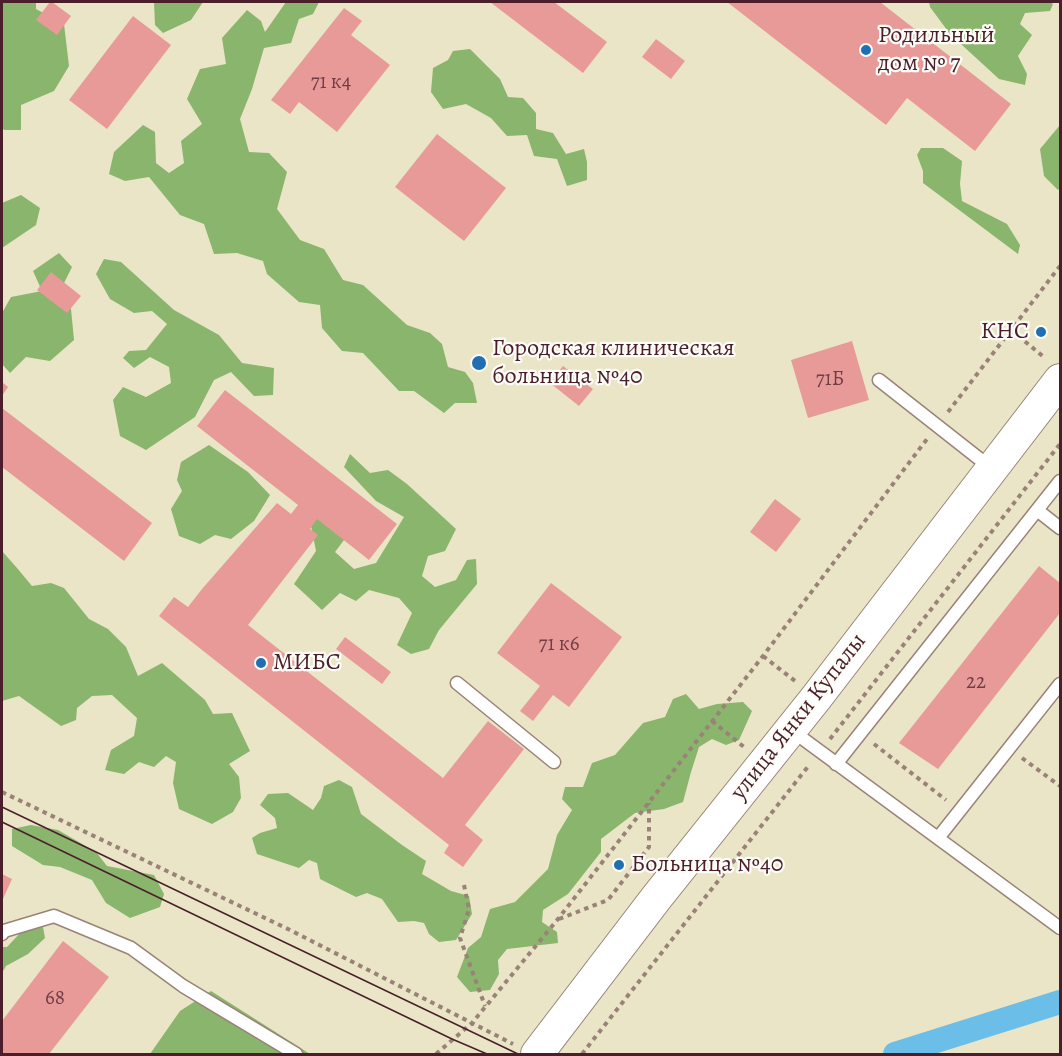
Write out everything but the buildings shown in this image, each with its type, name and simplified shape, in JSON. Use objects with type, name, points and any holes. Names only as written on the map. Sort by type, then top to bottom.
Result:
[{"type":"street","name":"улица Янки Купалы","points":[[529,1052],[657,897],[816,698],[992,469],[1056,372]]},
{"type":"lane","points":[[879,380],[992,469]]},
{"type":"lane","points":[[836,764],[1060,481]]},
{"type":"lane","points":[[1037,510],[1060,528]]},
{"type":"lane","points":[[457,683],[554,762]]},
{"type":"lane","points":[[938,838],[1060,684]]},
{"type":"lane","points":[[790,730],[1060,928]]},
{"type":"lane","points":[[2,932],[54,916],[131,948],[183,986],[296,1054]]},
{"type":"path","points":[[436,1054],[472,1023],[558,919],[770,647],[1060,266]]},
{"type":"path","points":[[1011,330],[1056,372]]},
{"type":"path","points":[[582,1054],[1060,444]]},
{"type":"path","points":[[1010,748],[1060,786]]},
{"type":"path","points":[[2,792],[290,930],[529,1052]]},
{"type":"path","points":[[558,919],[608,900],[649,847],[649,802]]},
{"type":"path","points":[[464,885],[469,909],[460,938],[485,1007]]},
{"type":"green space","points":[[2,2],[36,2],[36,9],[64,24],[69,66],[54,91],[21,105],[21,130],[4,130],[2,127]]},
{"type":"green space","points":[[154,2],[203,2],[191,20],[163,33],[155,25]]},
{"type":"green space","points":[[286,2],[319,2],[313,14],[299,19],[291,43],[264,48],[240,119],[249,152],[269,153],[287,172],[277,209],[300,240],[324,249],[343,280],[363,285],[407,325],[430,333],[442,344],[448,367],[465,372],[473,383],[477,403],[455,403],[444,413],[414,391],[399,391],[363,353],[342,351],[322,328],[320,305],[299,302],[267,274],[263,261],[237,253],[214,254],[204,224],[180,215],[149,177],[125,181],[109,174],[114,152],[143,125],[155,132],[156,163],[169,173],[184,163],[181,141],[202,124],[187,99],[200,69],[226,64],[222,38],[247,10],[261,21],[265,32]]},
{"type":"green space","points":[[929,2],[1050,2],[1053,4],[1050,11],[1025,13],[1020,24],[1032,35],[1018,56],[1027,74],[1025,85],[999,79],[950,34],[930,7]]},
{"type":"green space","points":[[470,49],[500,79],[508,97],[523,98],[536,113],[536,129],[553,133],[566,154],[584,149],[587,180],[567,186],[557,159],[534,156],[527,135],[507,136],[491,118],[466,104],[443,109],[431,92],[433,68],[448,60],[453,51]]},
{"type":"green space","points":[[1060,125],[1060,188],[1058,190],[1044,176],[1040,149]]},
{"type":"green space","points":[[921,148],[943,148],[962,161],[960,184],[962,201],[1007,224],[1020,245],[1018,254],[923,183],[923,171],[917,155]]},
{"type":"green space","points":[[21,195],[40,208],[36,225],[2,248],[2,203]]},
{"type":"green space","points":[[59,253],[72,267],[61,289],[71,309],[74,340],[50,361],[26,357],[10,373],[2,364],[2,313],[11,297],[42,291],[33,271]]},
{"type":"green space","points":[[104,259],[121,262],[174,310],[219,335],[242,363],[274,368],[273,395],[254,396],[231,372],[214,380],[195,417],[146,450],[120,436],[113,400],[123,387],[146,397],[171,383],[169,367],[150,357],[134,368],[123,358],[129,351],[146,350],[167,324],[152,311],[134,313],[110,299],[96,274]]},
{"type":"green space","points":[[209,445],[248,472],[270,495],[254,521],[231,539],[215,535],[200,544],[179,536],[171,509],[182,491],[177,480],[181,462]]},
{"type":"green space","points":[[350,454],[370,473],[388,470],[407,484],[456,529],[445,551],[428,556],[422,576],[435,587],[456,580],[467,560],[476,559],[477,584],[439,630],[429,649],[411,654],[397,645],[412,613],[399,598],[369,590],[356,601],[340,593],[322,610],[294,584],[316,551],[310,521],[339,509],[353,528],[335,552],[354,569],[376,563],[404,517],[376,501],[344,467]]},
{"type":"green space","points":[[2,551],[32,586],[51,583],[64,588],[89,619],[108,629],[126,647],[138,676],[162,663],[205,700],[213,714],[232,713],[250,751],[229,764],[239,777],[241,798],[233,812],[212,824],[179,809],[173,783],[176,762],[166,756],[154,767],[139,762],[124,774],[105,770],[111,750],[134,736],[137,718],[112,695],[92,696],[77,708],[76,720],[61,726],[19,696],[2,701]]},
{"type":"green space","points":[[686,694],[699,709],[717,704],[743,702],[752,711],[739,740],[726,745],[712,739],[699,747],[683,802],[664,809],[635,813],[601,839],[601,852],[568,894],[543,910],[542,922],[557,932],[558,943],[507,949],[498,960],[499,974],[490,990],[470,992],[457,977],[468,948],[481,937],[490,909],[515,902],[548,869],[557,835],[572,810],[562,799],[565,787],[583,787],[592,763],[615,755],[643,723],[665,717],[673,699]]},
{"type":"green space","points":[[339,780],[352,787],[361,814],[426,861],[422,874],[451,891],[469,896],[472,914],[456,940],[439,942],[429,934],[424,923],[398,922],[382,899],[367,893],[356,897],[320,879],[317,863],[309,860],[299,868],[257,854],[252,838],[277,828],[275,818],[260,805],[268,794],[288,793],[313,810],[321,798],[324,786]]},
{"type":"green space","points":[[31,825],[58,830],[96,852],[107,866],[154,875],[164,894],[160,907],[130,918],[106,903],[92,880],[60,867],[43,865],[12,846],[12,829]]},
{"type":"green space","points":[[43,927],[45,938],[28,954],[6,966],[2,973],[2,947],[7,947],[22,931]]},
{"type":"green space","points":[[211,991],[310,1054],[150,1054],[180,1011]]},
{"type":"waterway","points":[[895,1054],[1060,1002]]},
{"type":"tram line","points":[[2,807],[518,1054]]},
{"type":"tram line","points":[[2,822],[487,1054]]},
{"type":"place","name":"Родильный дом № 7","points":[[866,50]]},
{"type":"place","name":"КНС","points":[[1041,332]]},
{"type":"place","name":"Городская клиническая больница №40","points":[[479,363]]},
{"type":"place","name":"МИБС","points":[[261,663]]},
{"type":"place","name":"Больница №40","points":[[619,865]]}]
